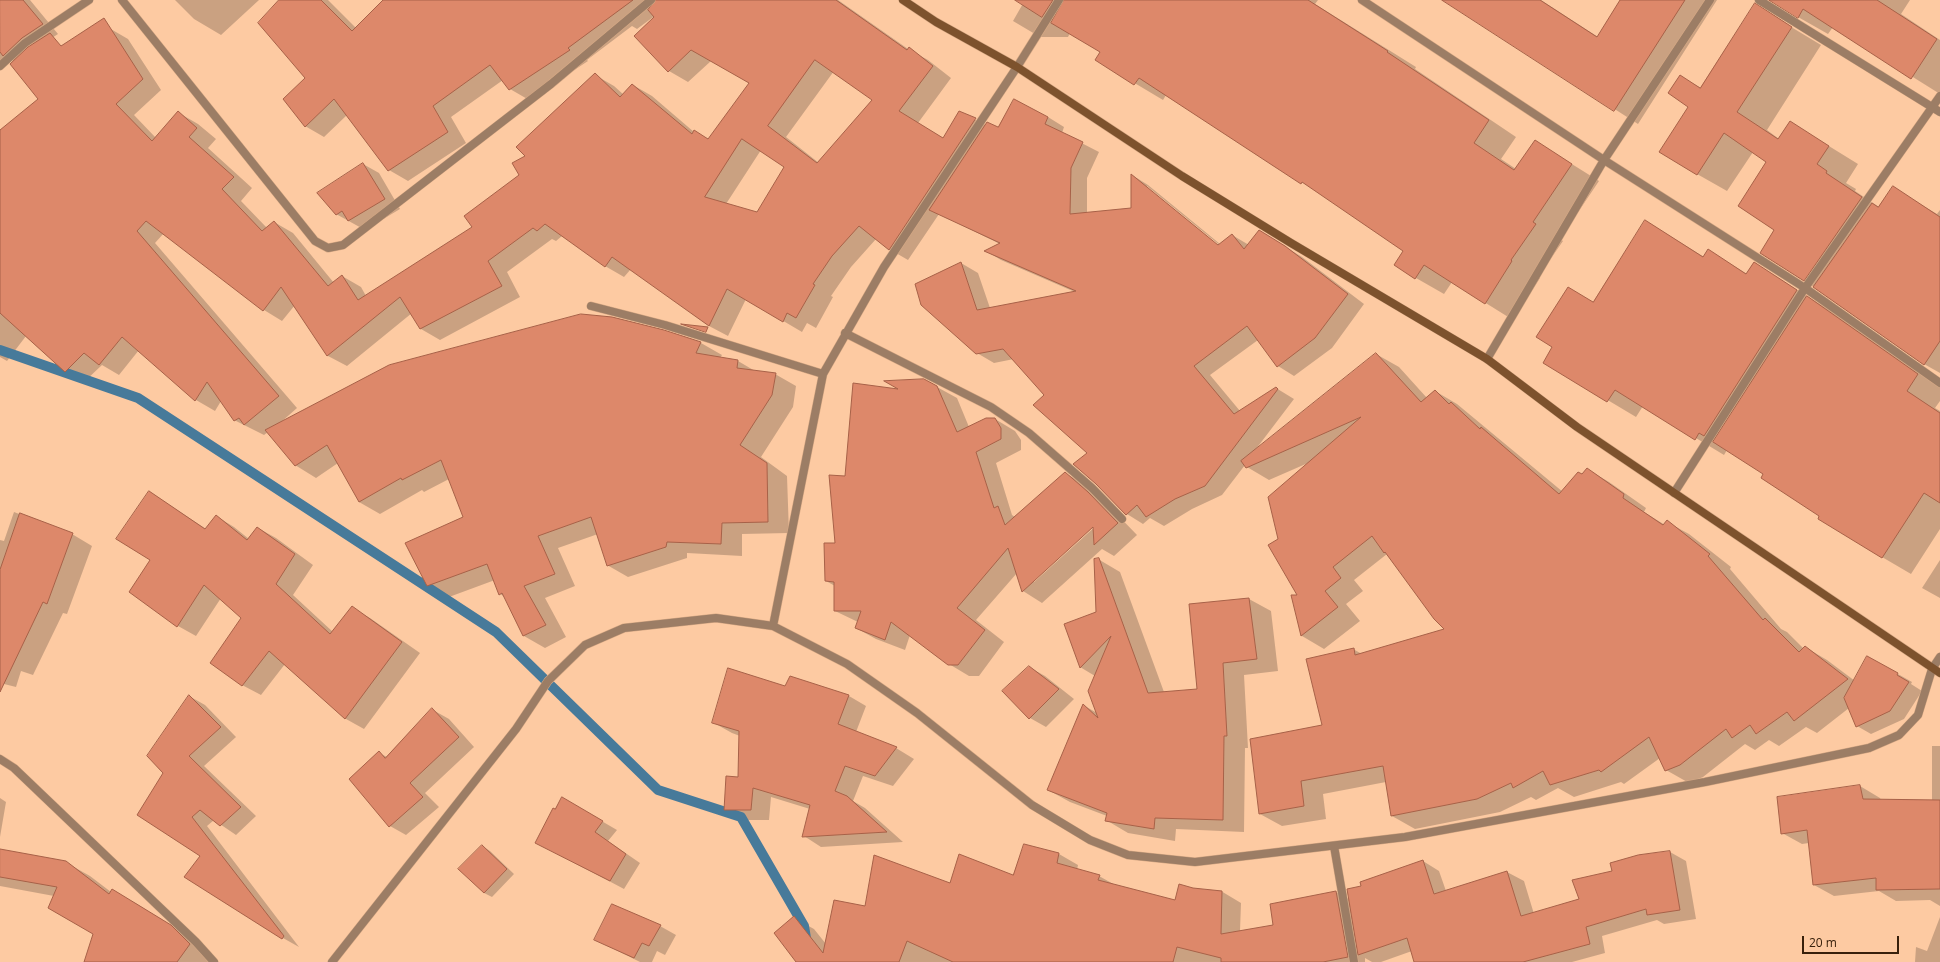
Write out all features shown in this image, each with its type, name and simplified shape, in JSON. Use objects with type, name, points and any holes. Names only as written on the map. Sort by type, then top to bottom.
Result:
[{"type":"main road","points":[[903,0],[936,22],[1017,67],[1182,176],[1291,243],[1487,359],[1577,427],[1940,673]]},
{"type":"street","points":[[0,66],[25,43],[89,0]]},
{"type":"street","points":[[122,0],[315,241],[328,248],[343,245],[551,84],[651,0]]},
{"type":"street","points":[[773,626],[822,374],[884,267],[1017,67],[1059,0]]},
{"type":"street","points":[[1362,0],[1604,160],[1805,288],[1940,383]]},
{"type":"street","points":[[1487,359],[1604,160],[1710,0]]},
{"type":"street","points":[[1759,0],[1940,112]]},
{"type":"street","points":[[1674,493],[1805,288],[1940,96]]},
{"type":"street","points":[[591,306],[665,325],[822,374]]},
{"type":"street","points":[[845,333],[991,407],[1029,433],[1092,488],[1122,519]]},
{"type":"street","points":[[332,962],[516,729],[548,680],[585,645],[624,628],[716,618],[773,626],[847,664],[917,713],[1032,805],[1090,840],[1128,855],[1195,862],[1334,846],[1436,832],[1705,782],[1869,748],[1899,735],[1918,715],[1932,669],[1940,657]]},
{"type":"street","points":[[0,759],[14,768],[196,942],[214,962]]},
{"type":"street","points":[[1334,846],[1354,962]]},
{"type":"building","points":[[0,0],[23,0],[43,24],[22,38],[3,56],[0,52]]},
{"type":"building","points":[[279,0],[321,0],[352,31],[383,0],[633,0],[568,48],[570,50],[509,90],[490,65],[433,106],[448,132],[388,171],[334,99],[305,127],[283,99],[305,78],[258,23]]},
{"type":"building","points":[[656,0],[836,0],[907,50],[909,47],[933,66],[899,111],[943,138],[959,111],[976,118],[889,250],[859,226],[832,256],[813,284],[815,285],[796,318],[787,313],[783,322],[727,289],[709,326],[612,257],[605,267],[545,224],[537,231],[533,228],[488,261],[502,286],[420,329],[400,297],[327,356],[281,287],[263,311],[146,221],[137,231],[279,396],[244,425],[239,418],[234,421],[207,382],[195,401],[122,337],[99,365],[84,353],[65,372],[0,313],[0,130],[38,99],[10,64],[28,47],[50,33],[61,46],[104,18],[143,79],[116,104],[152,141],[178,111],[197,128],[189,137],[234,177],[222,189],[262,231],[274,221],[328,286],[342,275],[358,300],[472,227],[464,216],[519,175],[512,163],[525,156],[516,147],[595,73],[620,97],[632,84],[692,134],[694,130],[708,139],[749,83],[691,50],[668,72],[634,36],[654,17],[648,10]],"holes":[[[815,60],[872,100],[817,163],[768,126]],[[742,139],[784,167],[757,212],[705,197]]]},
{"type":"building","points":[[1015,0],[1053,0],[1042,17]]},
{"type":"building","points":[[1064,0],[1308,0],[1388,51],[1387,52],[1489,120],[1474,143],[1514,170],[1535,140],[1572,164],[1533,222],[1536,224],[1511,260],[1512,261],[1485,304],[1424,265],[1415,279],[1394,265],[1403,251],[1302,182],[1301,184],[1139,78],[1134,85],[1095,60],[1100,52],[1051,23]]},
{"type":"building","points":[[1442,0],[1540,0],[1597,37],[1620,0],[1685,0],[1614,111]]},
{"type":"building","points":[[1769,0],[1877,0],[1937,39],[1911,79],[1803,9],[1798,18]]},
{"type":"building","points":[[1755,3],[1792,27],[1737,112],[1778,139],[1790,121],[1829,146],[1817,164],[1827,171],[1826,173],[1862,197],[1804,281],[1760,253],[1774,230],[1738,206],[1766,162],[1724,133],[1697,175],[1659,152],[1688,107],[1668,93],[1680,75],[1700,88]]},
{"type":"building","points":[[1014,99],[1048,117],[1045,124],[1083,142],[1071,168],[1070,214],[1131,208],[1131,174],[1218,245],[1232,234],[1244,249],[1259,230],[1285,246],[1348,294],[1315,338],[1277,367],[1247,326],[1194,366],[1234,414],[1276,387],[1278,389],[1205,486],[1175,499],[1146,517],[1137,505],[1126,515],[1096,484],[1073,464],[1087,453],[1033,405],[1044,395],[1003,349],[976,354],[921,305],[915,284],[961,262],[977,310],[1076,291],[984,251],[1000,243],[929,210],[987,122],[998,127]]},
{"type":"building","points":[[363,163],[385,199],[348,221],[342,211],[336,215],[317,193]]},
{"type":"building","points":[[1893,186],[1940,217],[1940,341],[1924,365],[1813,287],[1872,203],[1878,207]]},
{"type":"building","points":[[1645,220],[1703,257],[1708,249],[1746,274],[1754,262],[1797,290],[1704,436],[1699,433],[1695,440],[1615,390],[1607,402],[1543,363],[1552,347],[1536,337],[1568,287],[1593,302]]},
{"type":"building","points":[[1807,296],[1918,374],[1907,391],[1940,413],[1940,503],[1924,493],[1882,558],[1818,519],[1819,516],[1761,478],[1763,474],[1713,442]]},
{"type":"building","points":[[581,314],[612,317],[664,330],[701,342],[696,353],[738,360],[737,368],[776,373],[772,395],[740,445],[767,463],[768,522],[722,523],[721,544],[667,542],[666,547],[607,566],[591,517],[538,536],[555,574],[524,586],[546,625],[523,636],[502,593],[499,595],[487,564],[427,586],[405,543],[463,517],[441,460],[402,480],[401,478],[359,502],[327,445],[295,466],[265,430],[389,365]]},
{"type":"building","points":[[681,324],[708,327],[706,332]]},
{"type":"building","points":[[1376,353],[1421,402],[1435,390],[1449,404],[1451,402],[1480,429],[1481,427],[1559,494],[1578,472],[1582,474],[1587,468],[1624,494],[1623,498],[1663,525],[1667,520],[1710,554],[1708,556],[1763,620],[1765,618],[1799,652],[1805,646],[1848,679],[1794,721],[1787,712],[1756,734],[1750,725],[1732,738],[1726,729],[1680,765],[1665,771],[1649,737],[1601,772],[1599,770],[1550,785],[1543,771],[1513,788],[1511,783],[1477,799],[1391,816],[1383,766],[1301,781],[1304,806],[1259,814],[1250,739],[1322,725],[1306,659],[1354,648],[1355,655],[1444,629],[1434,619],[1372,536],[1333,567],[1341,578],[1325,591],[1338,607],[1301,636],[1291,595],[1297,595],[1268,545],[1278,539],[1268,497],[1361,417],[1246,468],[1241,461]]},
{"type":"building","points":[[924,379],[937,386],[957,432],[986,418],[995,418],[1001,428],[1001,439],[976,452],[994,508],[998,506],[1005,525],[1065,472],[1088,492],[1118,523],[1094,545],[1093,527],[1022,592],[1008,548],[957,608],[985,630],[958,665],[948,665],[891,622],[885,640],[855,628],[861,611],[834,611],[834,582],[825,581],[824,543],[835,543],[829,475],[845,476],[853,383],[898,389],[884,381]]},
{"type":"building","points":[[149,491],[205,529],[216,515],[247,540],[257,527],[295,554],[276,584],[330,634],[352,606],[402,642],[345,719],[269,651],[242,686],[210,663],[241,618],[204,585],[177,627],[129,592],[150,560],[116,539]]},
{"type":"building","points":[[20,513],[73,533],[47,604],[43,602],[0,692],[0,570]]},
{"type":"building","points":[[1099,558],[1148,693],[1197,689],[1189,604],[1249,598],[1257,659],[1223,663],[1227,736],[1224,736],[1223,820],[1155,818],[1154,829],[1105,821],[1107,813],[1047,790],[1083,704],[1098,718],[1088,691],[1111,636],[1080,668],[1064,624],[1096,612],[1094,559]]},
{"type":"building","points":[[1867,656],[1898,673],[1897,675],[1909,682],[1890,711],[1856,727],[1844,698]]},
{"type":"building","points":[[1029,666],[1059,689],[1029,719],[1002,691]]},
{"type":"building","points":[[728,668],[785,686],[790,676],[849,695],[838,724],[897,747],[875,776],[845,766],[835,791],[847,796],[887,832],[802,837],[810,805],[753,788],[751,810],[724,810],[726,776],[738,777],[739,731],[712,723]]},
{"type":"building","points":[[189,695],[221,727],[189,756],[241,807],[220,826],[200,810],[192,817],[284,936],[282,939],[184,877],[200,856],[137,815],[163,773],[147,756]]},
{"type":"building","points":[[432,708],[459,737],[410,783],[423,797],[389,827],[349,779],[379,751],[385,758]]},
{"type":"building","points":[[1860,785],[1863,799],[1940,800],[1940,889],[1876,890],[1876,878],[1813,885],[1807,830],[1781,834],[1777,797]]},
{"type":"building","points":[[562,797],[603,821],[595,832],[626,854],[610,881],[535,843],[553,808],[555,809]]},
{"type":"building","points":[[1024,844],[1059,853],[1057,863],[1100,875],[1098,880],[1175,900],[1179,884],[1193,888],[1222,891],[1221,934],[1273,925],[1270,904],[1336,891],[1348,957],[1323,962],[1221,962],[1221,958],[1177,947],[1173,962],[953,962],[907,941],[899,962],[796,962],[774,933],[794,916],[823,953],[834,900],[865,906],[874,855],[950,883],[959,854],[1013,875]]},
{"type":"building","points":[[482,845],[507,869],[484,893],[458,869]]},
{"type":"building","points":[[0,849],[66,861],[109,894],[112,889],[171,925],[190,944],[177,962],[84,962],[93,934],[48,908],[57,887],[0,877]]},
{"type":"building","points":[[1670,851],[1680,910],[1647,915],[1646,909],[1586,927],[1590,944],[1523,962],[1414,962],[1407,938],[1358,955],[1347,889],[1361,886],[1360,882],[1423,860],[1434,894],[1507,871],[1521,916],[1579,899],[1572,880],[1612,871],[1610,863],[1638,855]]},
{"type":"building","points":[[612,904],[661,925],[649,946],[642,943],[634,958],[594,940]]},
{"type":"waterway","points":[[0,350],[138,398],[496,632],[658,790],[741,817],[804,926],[810,962]]}]
